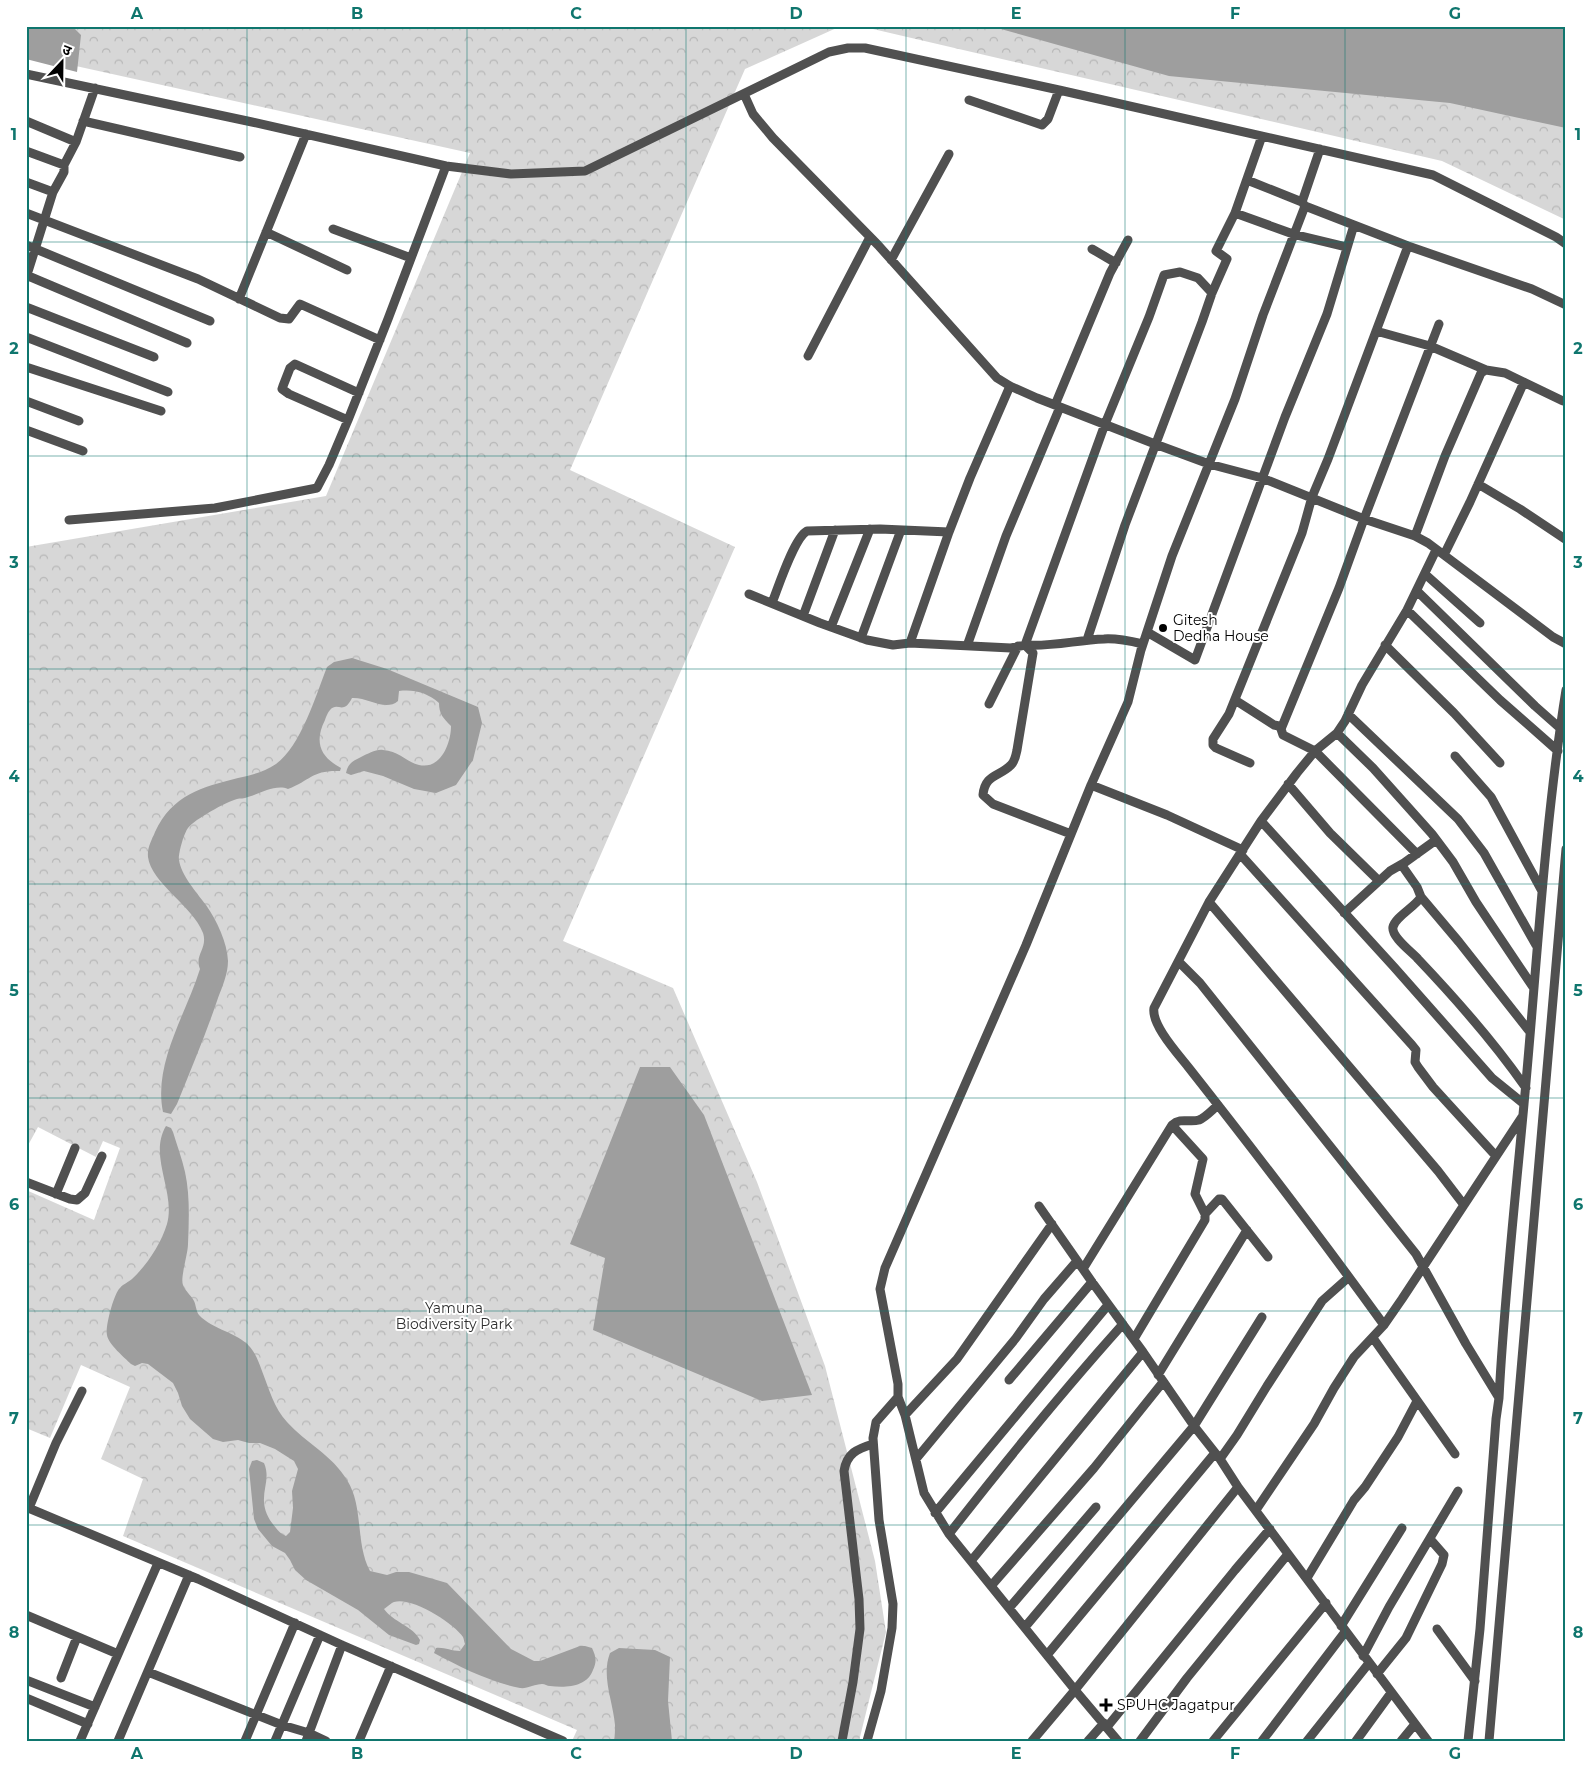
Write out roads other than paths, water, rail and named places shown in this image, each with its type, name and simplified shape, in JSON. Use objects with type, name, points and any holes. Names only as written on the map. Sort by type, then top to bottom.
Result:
[{"type":"street","points":[[26,74],[446,166],[511,174],[585,172],[829,52],[848,48],[865,48],[1434,175],[1556,237],[1566,244]]},
{"type":"street","points":[[95,88],[76,142],[64,165],[64,172],[53,192],[27,276],[187,343]]},
{"type":"street","points":[[969,100],[1042,125],[1048,118],[1059,90]]},
{"type":"street","points":[[744,94],[753,114],[773,138],[870,237],[997,378],[1010,386],[1155,444],[1209,464],[1262,478],[1414,536],[1428,543],[1553,637],[1566,644]]},
{"type":"street","points":[[26,121],[76,142]]},
{"type":"street","points":[[83,121],[240,157]]},
{"type":"street","points":[[239,299],[306,134]]},
{"type":"street","points":[[1087,640],[1122,534],[1155,444],[1212,292],[1227,259],[1216,251],[1235,213],[1262,136]]},
{"type":"street","points":[[1118,1741],[949,1534],[924,1493],[898,1397],[898,1384],[880,1289],[885,1268],[1026,945],[1091,785],[1128,702],[1143,644],[1172,556],[1235,399],[1263,315],[1294,234],[1320,149]]},
{"type":"street","points":[[26,151],[64,165]]},
{"type":"street","points":[[891,260],[949,154]]},
{"type":"street","points":[[69,520],[215,508],[317,488],[359,393],[446,166]]},
{"type":"street","points":[[1247,180],[1408,246],[1532,289],[1566,305]]},
{"type":"street","points":[[26,182],[53,192]]},
{"type":"street","points":[[1235,213],[1294,234],[1347,247]]},
{"type":"street","points":[[26,214],[198,279],[286,320],[291,317],[300,304],[380,340]]},
{"type":"street","points":[[1147,632],[1195,660],[1262,478],[1327,314],[1354,224]]},
{"type":"street","points":[[333,229],[411,258]]},
{"type":"street","points":[[266,232],[347,270]]},
{"type":"street","points":[[808,356],[870,237]]},
{"type":"street","points":[[967,646],[1006,536],[1116,263],[1128,240]]},
{"type":"street","points":[[26,245],[210,321]]},
{"type":"street","points":[[1250,763],[1216,748],[1213,745],[1213,739],[1229,714],[1302,533],[1312,497],[1408,246]]},
{"type":"street","points":[[1092,249],[1116,263]]},
{"type":"street","points":[[989,704],[1022,646],[1105,424],[1164,275],[1180,272],[1198,278],[1212,292]]},
{"type":"street","points":[[26,307],[154,357]]},
{"type":"street","points":[[1281,729],[1336,596],[1439,324]]},
{"type":"street","points":[[1376,331],[1430,346],[1486,370],[1505,373],[1563,401]]},
{"type":"street","points":[[26,337],[168,392]]},
{"type":"street","points":[[348,420],[289,394],[282,389],[282,386],[290,368],[295,364],[359,393]]},
{"type":"street","points":[[26,367],[161,411]]},
{"type":"street","points":[[1414,536],[1463,412],[1481,373],[1486,370]]},
{"type":"street","points":[[1384,1325],[1304,1216],[1180,1057],[1155,1021],[1153,1014],[1154,1008],[1209,902],[1241,852],[1288,784],[1315,752],[1337,733],[1362,685],[1478,484],[1524,382]]},
{"type":"street","points":[[910,643],[970,478],[1010,386]]},
{"type":"street","points":[[26,400],[79,422]]},
{"type":"street","points":[[26,430],[83,451]]},
{"type":"street","points":[[1478,484],[1565,539]]},
{"type":"street","points":[[772,603],[802,534],[807,531],[870,529],[949,532]]},
{"type":"street","points":[[831,627],[870,529]]},
{"type":"street","points":[[803,616],[835,530]]},
{"type":"street","points":[[861,638],[901,530]]},
{"type":"street","points":[[1425,574],[1480,623]]},
{"type":"street","points":[[1417,591],[1560,729]]},
{"type":"street","points":[[749,594],[861,638],[893,645],[910,643],[1011,648],[1113,639],[1143,644]]},
{"type":"street","points":[[1407,610],[1500,700],[1558,751]]},
{"type":"street","points":[[1385,645],[1454,713],[1500,763]]},
{"type":"street","points":[[1022,646],[1033,654],[1018,750],[1010,766],[990,778],[982,795],[993,804],[1071,834]]},
{"type":"street","points":[[1468,1741],[1487,1543],[1533,987],[1560,729],[1566,690]]},
{"type":"street","points":[[1235,700],[1274,725],[1280,726],[1283,734],[1315,752],[1417,854]]},
{"type":"street","points":[[1348,714],[1458,819],[1484,853],[1537,945]]},
{"type":"street","points":[[1337,733],[1373,768],[1453,862],[1476,902],[1533,987]]},
{"type":"street","points":[[1455,756],[1491,797],[1542,891]]},
{"type":"street","points":[[1288,784],[1330,833],[1379,881]]},
{"type":"street","points":[[1091,785],[1167,815],[1241,852],[1412,1045],[1416,1050],[1415,1062],[1418,1068],[1495,1155]]},
{"type":"street","points":[[1262,821],[1492,1078],[1524,1104]]},
{"type":"street","points":[[1344,913],[1390,871],[1436,840]]},
{"type":"street","points":[[1488,1741],[1566,848]]},
{"type":"street","points":[[1404,863],[1404,871],[1417,887],[1421,897],[1530,1032]]},
{"type":"street","points":[[1421,897],[1393,926],[1396,937],[1418,958],[1506,1060],[1526,1088]]},
{"type":"street","points":[[1209,902],[1438,1171],[1464,1205]]},
{"type":"street","points":[[1179,962],[1200,982],[1416,1254],[1466,1344],[1499,1398]]},
{"type":"street","points":[[1083,1269],[1172,1125],[1181,1120],[1196,1120],[1218,1105]]},
{"type":"street","points":[[1256,1510],[1314,1424],[1354,1357],[1384,1325],[1444,1237],[1523,1114]]},
{"type":"street","points":[[1172,1125],[1203,1159],[1195,1194],[1205,1214]]},
{"type":"street","points":[[56,1194],[75,1148]]},
{"type":"street","points":[[26,1182],[77,1200],[80,1198],[102,1156]]},
{"type":"street","points":[[1134,1339],[1201,1225],[1205,1214],[1220,1200],[1222,1199],[1268,1257]]},
{"type":"street","points":[[1039,1206],[1108,1306],[1134,1339],[1194,1426],[1218,1456],[1238,1487],[1428,1741]]},
{"type":"street","points":[[904,1415],[957,1359],[1052,1224]]},
{"type":"street","points":[[991,1586],[1094,1468],[1161,1378],[1247,1230]]},
{"type":"street","points":[[916,1459],[1016,1338],[1044,1298],[1077,1261]]},
{"type":"street","points":[[1047,1655],[1237,1435],[1322,1301],[1349,1277]]},
{"type":"street","points":[[1009,1380],[1092,1282]]},
{"type":"street","points":[[935,1513],[1108,1306]]},
{"type":"street","points":[[1025,1628],[1194,1426],[1232,1368],[1262,1316]]},
{"type":"street","points":[[949,1534],[1006,1461],[1123,1324]]},
{"type":"street","points":[[1373,1338],[1455,1454]]},
{"type":"street","points":[[971,1561],[1143,1352]]},
{"type":"street","points":[[82,1391],[56,1443],[28,1507],[189,1575],[342,1645],[563,1741]]},
{"type":"street","points":[[868,1741],[881,1691],[892,1628],[893,1604],[879,1520],[873,1444],[876,1422],[898,1397]]},
{"type":"street","points":[[1307,1578],[1354,1500],[1365,1487],[1398,1437],[1417,1401]]},
{"type":"street","points":[[842,1741],[860,1629],[859,1599],[844,1471],[846,1461],[853,1453],[873,1444]]},
{"type":"street","points":[[1032,1741],[1238,1487]]},
{"type":"street","points":[[1307,1741],[1366,1659],[1389,1607],[1458,1491]]},
{"type":"street","points":[[1010,1608],[1096,1507]]},
{"type":"street","points":[[1262,1741],[1343,1629],[1402,1528]]},
{"type":"street","points":[[1088,1741],[1106,1725],[1270,1529]]},
{"type":"street","points":[[1377,1674],[1406,1638],[1442,1564],[1444,1555],[1430,1539]]},
{"type":"street","points":[[1140,1741],[1187,1678],[1288,1554]]},
{"type":"street","points":[[80,1741],[158,1562]]},
{"type":"street","points":[[118,1741],[189,1575]]},
{"type":"street","points":[[1213,1741],[1326,1603]]},
{"type":"street","points":[[27,1617],[118,1654]]},
{"type":"street","points":[[246,1741],[295,1624]]},
{"type":"street","points":[[1437,1629],[1475,1681]]},
{"type":"street","points":[[275,1741],[320,1635]]},
{"type":"street","points":[[60,1678],[77,1637]]},
{"type":"street","points":[[308,1737],[342,1645]]},
{"type":"street","points":[[359,1741],[391,1666]]},
{"type":"street","points":[[148,1672],[308,1737],[326,1741]]},
{"type":"street","points":[[26,1680],[95,1707]]},
{"type":"street","points":[[1356,1741],[1391,1692]]},
{"type":"street","points":[[26,1698],[88,1724]]},
{"type":"street","points":[[1401,1741],[1415,1724]]},
{"type":"place","name":"Gitesh Dedha House","points":[[1163,628]]},
{"type":"place","name":"SPUHC Jagatpur","points":[[1106,1705]]},
{"type":"park label","name":"Yamuna Biodiversity Park","points":[[454,1316]]}]
